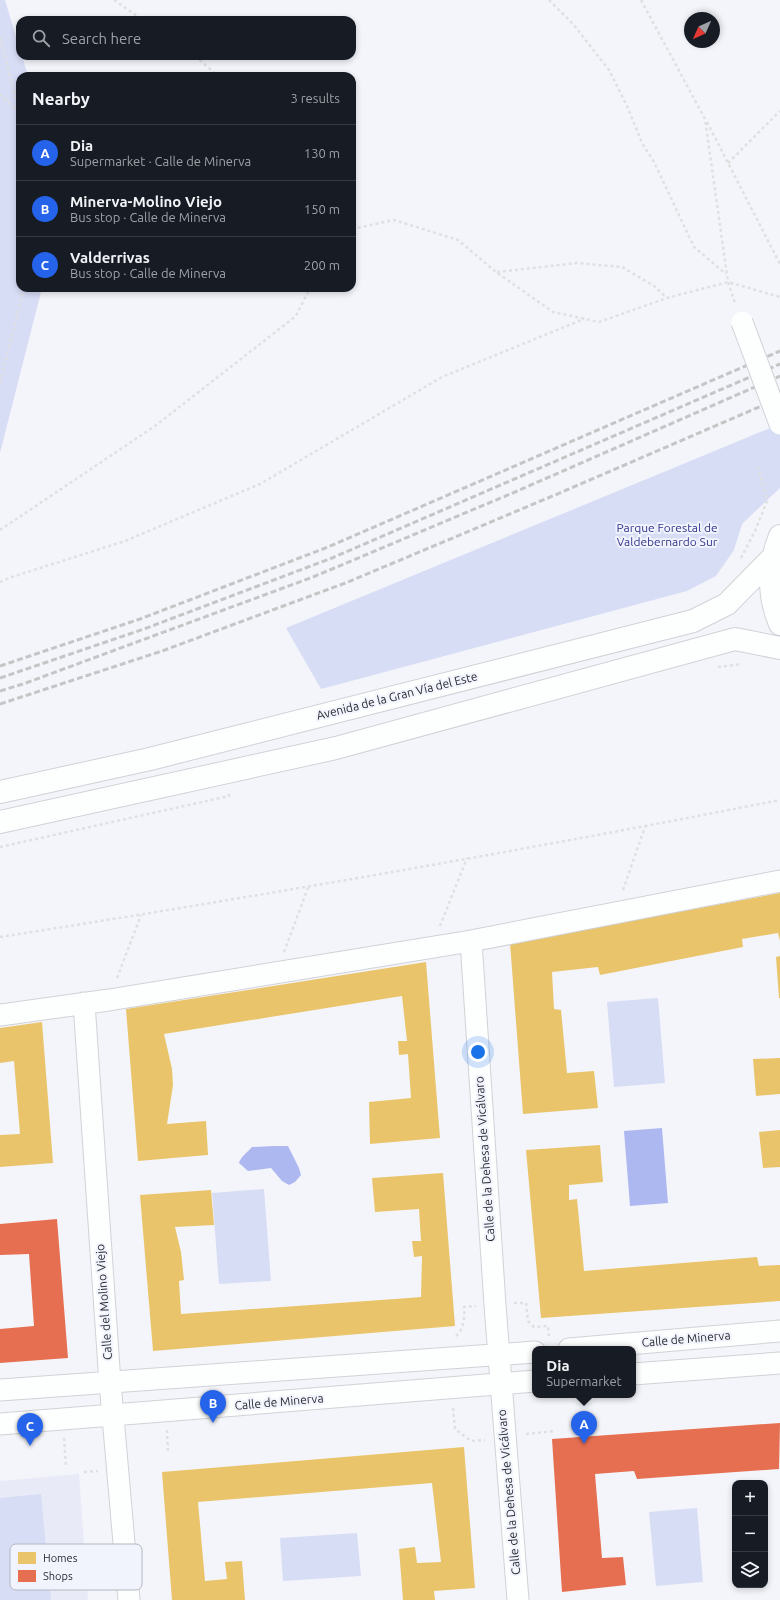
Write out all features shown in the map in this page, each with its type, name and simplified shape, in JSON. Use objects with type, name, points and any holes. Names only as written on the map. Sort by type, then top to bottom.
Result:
[{"type":"street","points":[[742,322],[780,424]]},
{"type":"street","points":[[780,536],[773,557],[770,580],[775,612],[780,624]]},
{"type":"street","name":"Avenida de la Gran Vía del Este","points":[[0,792],[150,759],[693,621],[727,604],[773,557]]},
{"type":"street","points":[[0,822],[336,748],[735,639],[780,648]]},
{"type":"street","points":[[0,1015],[109,1000],[431,948],[780,881]]},
{"type":"street","name":"Calle de la Dehesa de Vicálvaro","points":[[471,941],[500,1384],[518,1600]]},
{"type":"street","name":"Calle del Molino Viejo","points":[[84,1003],[110,1383],[124,1544]]},
{"type":"street","name":"Calle de Minerva","points":[[604,1346],[780,1331]]},
{"type":"street","points":[[0,1390],[532,1352]]},
{"type":"street","points":[[636,1374],[780,1363]]},
{"type":"street","name":"Calle de Minerva","points":[[0,1424],[532,1381]]},
{"type":"street","name":"Calle del Molino Viejo","points":[[128,1590],[129,1600]]},
{"type":"path","points":[[114,0],[137,16]]},
{"type":"path","points":[[549,0],[573,24],[609,70],[627,106],[642,143],[654,162],[694,247],[727,274]]},
{"type":"path","points":[[641,0],[780,264]]},
{"type":"path","points":[[0,38],[16,99]]},
{"type":"path","points":[[200,60],[213,72]]},
{"type":"path","points":[[0,94],[16,110]]},
{"type":"path","points":[[728,163],[780,111]]},
{"type":"path","points":[[705,119],[728,282],[742,322]]},
{"type":"path","points":[[356,228],[394,220],[458,240],[496,272],[553,312],[599,322],[667,298],[728,282],[780,296]]},
{"type":"path","points":[[496,272],[577,263],[622,267],[654,286],[667,298]]},
{"type":"path","points":[[0,383],[23,292]]},
{"type":"path","points":[[0,530],[155,426],[296,316],[308,292]]},
{"type":"path","points":[[0,582],[125,541],[260,484],[442,377],[584,319]]},
{"type":"path","points":[[737,565],[755,531],[767,501],[758,467]]},
{"type":"path","points":[[714,668],[744,664]]},
{"type":"path","points":[[0,847],[229,796],[227,785]]},
{"type":"path","points":[[0,937],[141,915],[646,827],[780,800]]},
{"type":"path","points":[[615,913],[646,827]]},
{"type":"path","points":[[431,948],[468,858]]},
{"type":"path","points":[[276,972],[309,885]]},
{"type":"path","points":[[109,1000],[141,915]]},
{"type":"path","points":[[510,1304],[526,1303],[528,1321],[534,1327],[548,1326],[549,1336]]},
{"type":"path","points":[[450,1337],[455,1337],[461,1332],[464,1307],[483,1306]]},
{"type":"path","points":[[452,1401],[455,1429],[471,1441],[491,1440]]},
{"type":"path","points":[[166,1422],[168,1454]]},
{"type":"path","points":[[522,1435],[555,1431]]},
{"type":"path","points":[[64,1432],[66,1466]]},
{"type":"shaded area","points":[[79,1474],[84,1544],[10,1544],[10,1590],[87,1590],[88,1600],[0,1600],[0,1481]]},
{"type":"green space","points":[[0,0],[5,0],[16,37],[16,60],[23,60],[27,72],[16,72],[16,292],[41,292],[0,453]]},
{"type":"green space","name":"Parque Forestal de Valdebernardo Sur","points":[[780,424],[780,488],[742,524],[734,550],[716,576],[687,591],[321,689],[286,628]]},
{"type":"green space","points":[[658,998],[665,1083],[614,1087],[607,1002]]},
{"type":"green space","points":[[264,1189],[271,1281],[219,1284],[212,1193]]},
{"type":"green space","points":[[41,1494],[46,1544],[10,1544],[10,1590],[50,1590],[51,1600],[0,1600],[0,1498]]},
{"type":"green space","points":[[697,1508],[703,1582],[656,1586],[649,1512]]},
{"type":"green space","points":[[357,1533],[361,1576],[283,1581],[280,1538]]},
{"type":"water","points":[[662,1128],[668,1203],[630,1206],[624,1131]]},
{"type":"water","points":[[288,1146],[299,1168],[301,1175],[295,1182],[289,1185],[282,1181],[271,1168],[248,1171],[239,1163],[243,1156],[252,1147]]},
{"type":"building: Homes","points":[[780,893],[780,941],[778,933],[742,939],[743,947],[600,975],[598,967],[552,972],[554,1009],[561,1010],[567,1073],[594,1071],[598,1108],[523,1114],[510,943]]},
{"type":"building: Homes","points":[[780,956],[780,998],[779,998],[776,957]]},
{"type":"building: Homes","points":[[426,962],[440,1138],[370,1144],[369,1102],[411,1098],[408,1054],[399,1055],[398,1041],[407,1041],[402,996],[164,1034],[172,1069],[173,1085],[167,1124],[206,1121],[208,1155],[138,1161],[126,1009]]},
{"type":"building: Homes","points":[[42,1022],[53,1163],[0,1167],[0,1135],[20,1134],[14,1061],[0,1063],[0,1028]]},
{"type":"building: Homes","points":[[780,1058],[780,1094],[756,1096],[753,1059]]},
{"type":"building: Homes","points":[[780,1130],[780,1167],[763,1168],[759,1132]]},
{"type":"building: Homes","points":[[600,1145],[603,1182],[569,1185],[569,1200],[577,1199],[584,1271],[757,1257],[759,1266],[780,1265],[780,1301],[541,1318],[526,1150]]},
{"type":"building: Homes","points":[[443,1173],[455,1326],[153,1351],[140,1195],[211,1190],[214,1225],[175,1227],[181,1252],[184,1280],[179,1281],[181,1314],[395,1299],[421,1297],[422,1256],[414,1257],[412,1241],[421,1241],[419,1209],[375,1212],[372,1178]]},
{"type":"building: Homes","points":[[464,1447],[475,1588],[434,1591],[435,1600],[403,1600],[399,1549],[415,1547],[417,1563],[441,1562],[432,1483],[198,1502],[205,1581],[227,1579],[225,1562],[242,1561],[245,1600],[172,1600],[162,1472]]},
{"type":"building: Shops","points":[[57,1219],[68,1358],[0,1363],[0,1329],[34,1326],[29,1254],[0,1255],[0,1224]]},
{"type":"building: Shops","points":[[780,1423],[779,1469],[637,1479],[634,1471],[595,1474],[602,1558],[623,1557],[626,1585],[562,1592],[552,1439]]},
{"type":"railway","points":[[0,666],[140,619],[328,547],[780,351]]},
{"type":"railway","points":[[0,678],[144,629],[332,558],[780,364]]},
{"type":"railway","points":[[0,691],[23,684],[313,577],[515,492],[780,376]]},
{"type":"railway","points":[[0,704],[162,651],[348,582],[780,398]]},
{"type":"place","name":"Minerva-Molino Viejo","points":[[213,1423]]},
{"type":"place","name":"Dia","points":[[584,1444]]},
{"type":"place","name":"Valderrivas","points":[[30,1446]]}]
